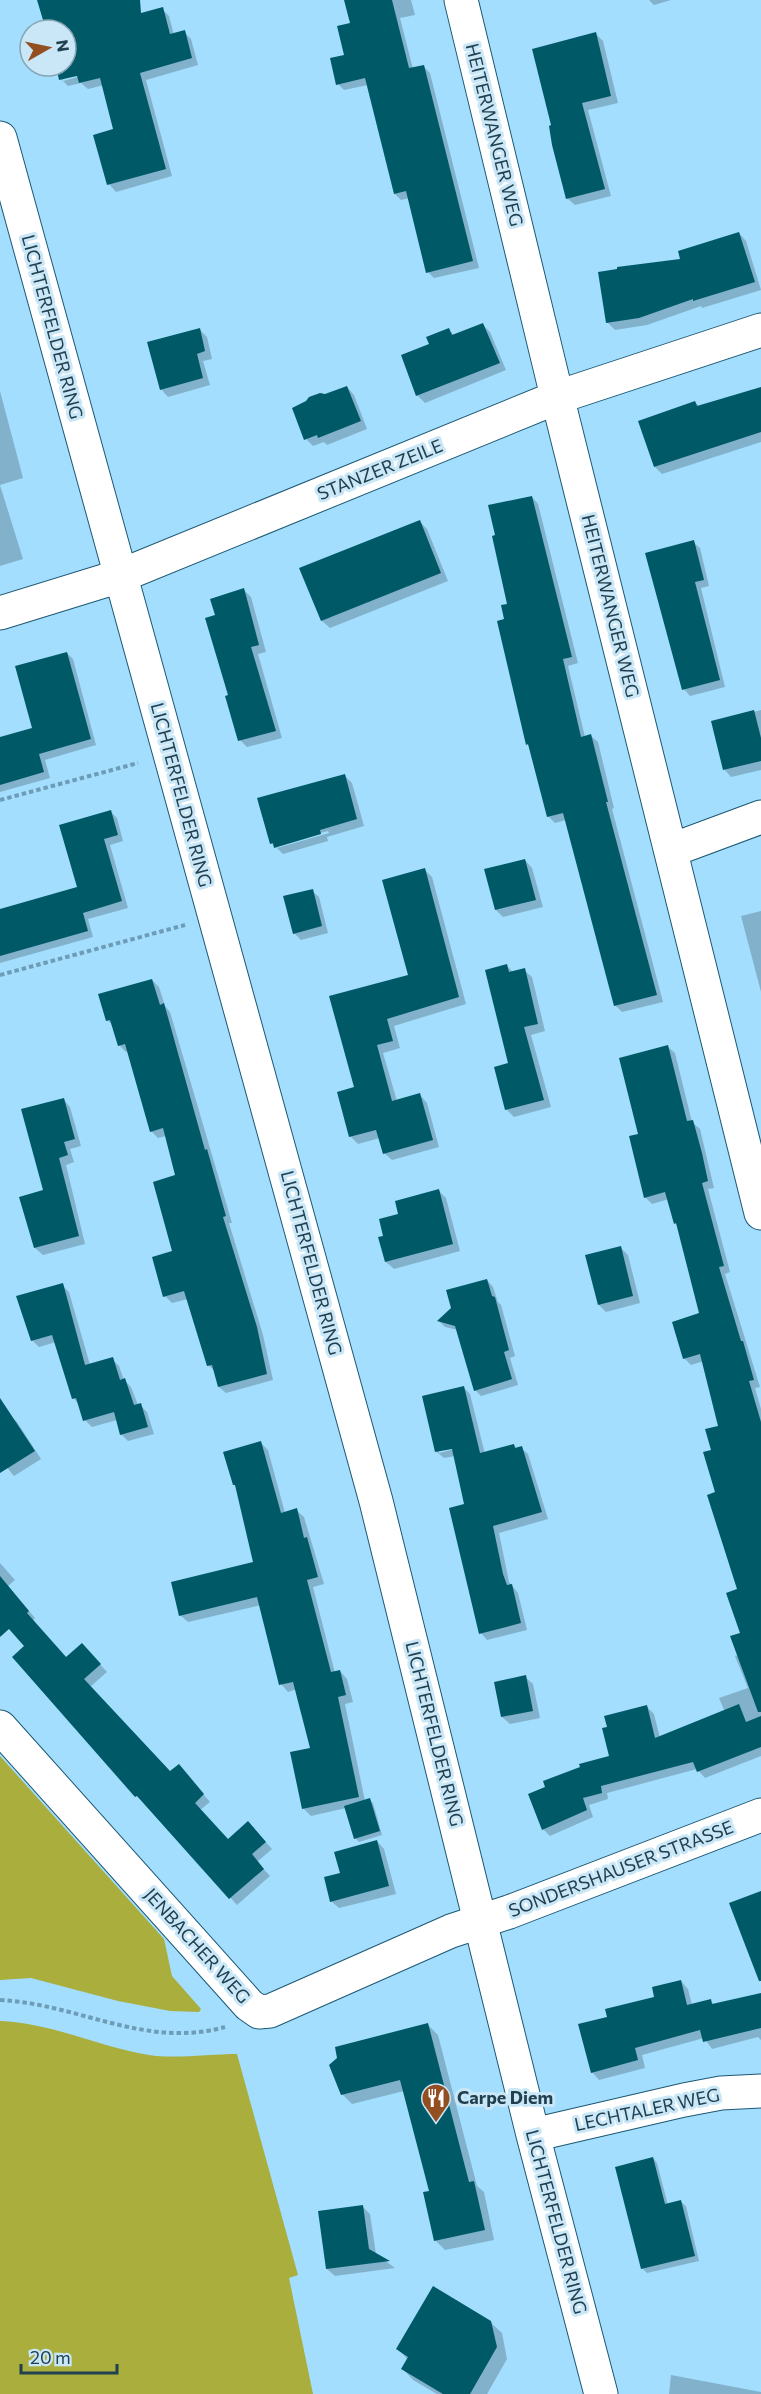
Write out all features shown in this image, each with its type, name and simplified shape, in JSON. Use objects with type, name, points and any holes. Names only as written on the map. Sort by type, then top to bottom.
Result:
[{"type":"street","name":"HEITERWANGER WEG","points":[[461,0],[761,1213]]},
{"type":"street","name":"LICHTERFELDER RING","points":[[0,138],[376,1501],[533,2135],[601,2394]]},
{"type":"street","name":"STANZER ZEILE","points":[[0,613],[120,576],[558,397],[761,330]]},
{"type":"street","points":[[672,850],[761,817]]},
{"type":"street","name":"JENBACHER WEG","points":[[0,1727],[249,2005],[259,2012],[270,2011],[451,1931],[481,1921]]},
{"type":"street","name":"SONDERSHAUSER STRASSE","points":[[481,1921],[761,1815]]},
{"type":"street","name":"LECHTALER WEG","points":[[533,2135],[684,2100],[721,2093],[761,2091]]},
{"type":"path","points":[[0,800],[140,763]]},
{"type":"path","points":[[0,975],[185,924]]},
{"type":"path","points":[[0,2000],[29,2002],[148,2032],[186,2034],[214,2030],[242,2022],[259,2012]]},
{"type":"shaded area","points":[[0,1756],[164,1939],[172,1976],[201,2009],[199,2012],[170,2011],[118,2001],[31,1978],[0,1980]]},
{"type":"shaded area","points":[[0,2021],[38,2026],[149,2055],[237,2054],[298,2275],[289,2278],[313,2394],[0,2394]]},
{"type":"building","points":[[37,0],[140,0],[141,13],[163,7],[170,34],[185,30],[192,58],[140,73],[166,169],[107,185],[93,135],[113,129],[100,78],[79,83],[78,18],[42,18]]},
{"type":"building","points":[[344,0],[392,0],[409,68],[424,65],[473,261],[426,273],[406,191],[394,194],[365,78],[336,85],[330,58],[344,55],[337,26],[350,23]]},
{"type":"building","points":[[596,32],[611,96],[582,103],[605,189],[566,199],[532,49]]},
{"type":"building","points":[[739,232],[755,282],[693,301],[693,299],[639,318],[606,323],[598,272],[617,269],[617,267],[680,259],[678,251]]},
{"type":"building","points":[[483,323],[500,363],[416,396],[401,355],[429,344],[426,337],[449,328],[452,335]]},
{"type":"building","points":[[200,328],[205,351],[197,354],[203,378],[160,390],[147,342]]},
{"type":"building","points":[[347,386],[361,421],[318,438],[317,435],[304,440],[292,408],[309,397]]},
{"type":"building","points":[[761,387],[761,432],[654,467],[638,421],[695,401],[697,406]]},
{"type":"building","points":[[532,496],[572,657],[563,659],[581,737],[591,734],[608,802],[606,802],[657,995],[614,1006],[563,813],[547,817],[528,744],[526,745],[497,621],[504,619],[501,605],[507,604],[492,536],[495,535],[488,505]]},
{"type":"building","points":[[420,520],[441,573],[321,621],[299,568]]},
{"type":"building","points":[[694,540],[704,580],[695,582],[720,680],[682,690],[645,553]]},
{"type":"building","points":[[244,588],[259,645],[251,647],[276,731],[238,741],[225,696],[228,695],[205,618],[215,615],[210,599]]},
{"type":"building","points":[[67,652],[91,739],[39,754],[44,772],[0,785],[0,737],[32,728],[15,666]]},
{"type":"building","points":[[754,710],[761,738],[761,761],[723,770],[711,721]]},
{"type":"building","points":[[345,774],[357,819],[320,830],[321,834],[274,848],[273,843],[270,844],[257,798]]},
{"type":"building","points":[[111,810],[118,835],[104,839],[122,901],[83,913],[88,931],[0,956],[0,909],[77,887],[59,825]]},
{"type":"building","points":[[525,859],[536,900],[495,910],[484,869]]},
{"type":"building","points":[[425,868],[459,997],[387,1019],[393,1041],[377,1045],[392,1101],[420,1093],[433,1140],[383,1154],[376,1130],[349,1137],[337,1092],[354,1087],[329,996],[408,975],[382,880]]},
{"type":"building","points":[[313,889],[322,926],[293,934],[283,896]]},
{"type":"building","points":[[507,964],[509,972],[525,968],[538,1024],[524,1027],[544,1100],[505,1110],[494,1067],[508,1063],[485,970]]},
{"type":"building","points":[[152,979],[160,1005],[164,1003],[205,1150],[207,1149],[226,1216],[223,1217],[257,1327],[267,1374],[218,1387],[212,1365],[207,1366],[184,1291],[163,1297],[152,1257],[172,1251],[153,1182],[175,1175],[163,1128],[150,1132],[125,1044],[118,1046],[110,1020],[106,1021],[98,994]]},
{"type":"building","points":[[668,1045],[687,1121],[693,1120],[702,1153],[708,1181],[702,1183],[724,1266],[719,1267],[754,1380],[749,1381],[761,1422],[761,1712],[758,1712],[730,1636],[740,1633],[726,1593],[737,1589],[707,1495],[715,1492],[703,1452],[711,1450],[705,1429],[718,1426],[700,1354],[683,1359],[672,1322],[699,1313],[676,1223],[674,1224],[665,1192],[644,1198],[629,1136],[638,1134],[619,1058]]},
{"type":"building","points":[[64,1098],[75,1139],[64,1142],[68,1155],[59,1158],[79,1236],[34,1248],[19,1197],[43,1190],[21,1109]]},
{"type":"building","points":[[439,1189],[453,1244],[385,1262],[378,1237],[383,1236],[379,1219],[398,1214],[395,1201]]},
{"type":"building","points":[[621,1246],[633,1296],[598,1305],[585,1255]]},
{"type":"building","points":[[487,1279],[492,1296],[495,1297],[509,1350],[504,1352],[512,1379],[474,1391],[455,1326],[437,1321],[451,1308],[446,1290]]},
{"type":"building","points":[[63,1283],[85,1365],[113,1357],[120,1380],[125,1378],[134,1405],[141,1403],[148,1427],[120,1435],[114,1412],[83,1421],[76,1398],[72,1399],[52,1335],[31,1341],[16,1296]]},
{"type":"building","points":[[464,1386],[480,1453],[514,1444],[515,1448],[522,1446],[542,1512],[493,1526],[503,1574],[507,1585],[512,1584],[521,1623],[479,1634],[449,1508],[464,1504],[452,1449],[435,1452],[422,1396]]},
{"type":"building","points":[[0,1398],[35,1451],[0,1473]]},
{"type":"building","points":[[261,1441],[281,1513],[297,1508],[304,1538],[307,1537],[318,1577],[307,1580],[331,1672],[340,1670],[346,1695],[338,1697],[359,1797],[302,1809],[290,1752],[310,1748],[293,1682],[279,1685],[257,1597],[179,1616],[171,1582],[253,1562],[235,1485],[233,1485],[223,1452]]},
{"type":"building","points":[[0,1576],[29,1611],[27,1613],[66,1657],[82,1643],[101,1664],[84,1679],[170,1771],[179,1764],[204,1794],[195,1803],[228,1839],[248,1821],[266,1842],[252,1854],[264,1869],[229,1899],[137,1796],[135,1797],[12,1657],[24,1646],[9,1629],[0,1637]]},
{"type":"building","points":[[526,1675],[533,1711],[501,1717],[494,1682]]},
{"type":"building","points":[[739,1704],[746,1722],[761,1716],[761,1747],[697,1772],[693,1762],[601,1786],[602,1793],[583,1798],[587,1810],[542,1830],[528,1794],[545,1787],[543,1781],[580,1767],[579,1764],[609,1756],[602,1728],[607,1727],[604,1716],[647,1705],[655,1738]]},
{"type":"building","points":[[370,1798],[380,1831],[354,1839],[344,1806]]},
{"type":"building","points":[[377,1840],[389,1886],[330,1902],[324,1877],[340,1873],[334,1852]]},
{"type":"building","points":[[761,1891],[761,1981],[759,1981],[729,1903]]},
{"type":"building","points":[[681,1980],[687,2005],[711,1999],[712,2004],[761,1993],[761,2028],[703,2042],[700,2030],[635,2048],[638,2060],[591,2073],[578,2024],[607,2017],[605,2009],[654,1997],[652,1987]]},
{"type":"building","points":[[428,2023],[469,2182],[474,2181],[485,2230],[434,2241],[423,2192],[429,2191],[400,2080],[341,2095],[329,2065],[337,2058],[335,2047]]},
{"type":"building","points":[[653,2157],[665,2204],[681,2200],[695,2256],[641,2269],[615,2167]]},
{"type":"building","points":[[363,2205],[369,2249],[390,2261],[326,2269],[318,2211]]},
{"type":"building","points":[[433,2286],[491,2321],[497,2347],[470,2394],[443,2394],[401,2369],[408,2357],[396,2349]]},
{"type":"place","name":"Carpe Diem","points":[[436,2124]]}]
